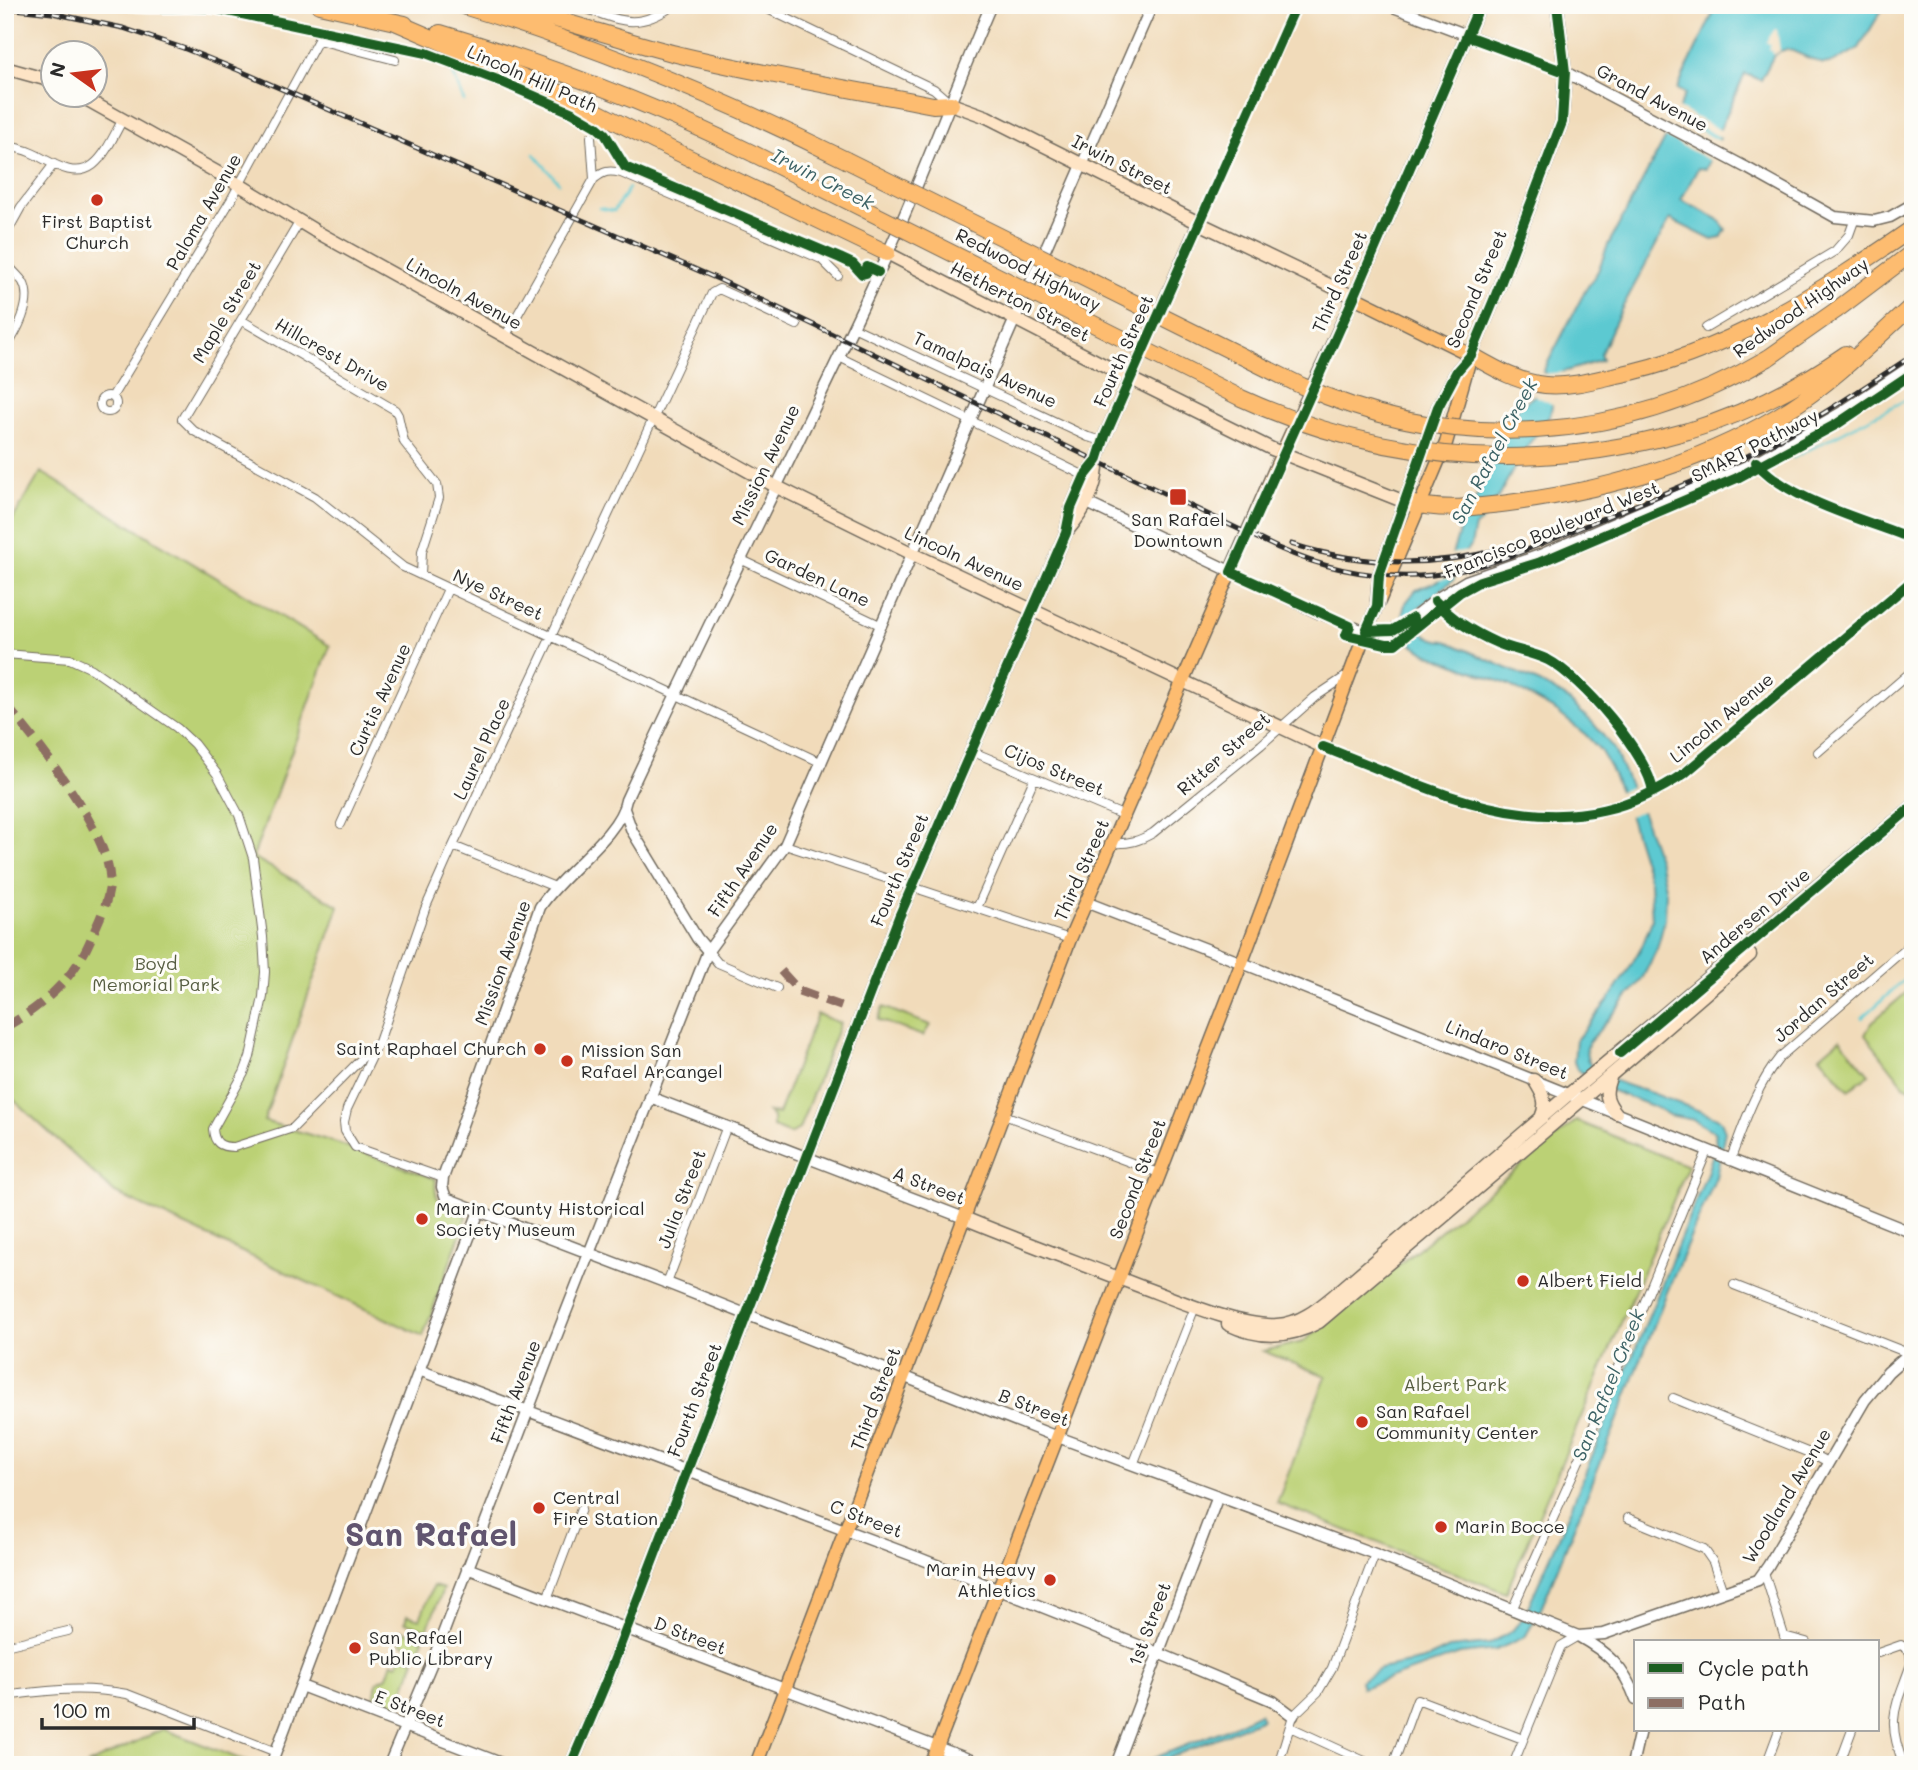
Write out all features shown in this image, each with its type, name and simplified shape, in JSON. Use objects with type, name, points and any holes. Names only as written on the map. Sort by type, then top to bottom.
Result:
[{"type":"highway","name":"Redwood Highway","points":[[320,5],[480,45],[564,73],[676,118],[754,154],[1231,393],[1282,416],[1323,430],[1407,450],[1456,456],[1519,458],[1597,452],[1688,431],[1745,411],[1795,387],[1851,351],[1913,303]]},
{"type":"highway","name":"Redwood Highway","points":[[460,5],[548,33],[651,71],[743,111],[1302,386],[1338,401],[1381,414],[1447,426],[1492,431],[1581,426],[1672,404],[1714,387],[1768,358],[1913,252]]},
{"type":"highway","points":[[493,5],[719,64],[933,105],[951,104]]},
{"type":"highway","points":[[395,22],[558,92],[887,253]]},
{"type":"highway","points":[[1471,355],[1514,378],[1559,385],[1602,379],[1680,358],[1755,327],[1812,295],[1913,228]]},
{"type":"highway","points":[[1412,504],[1441,509],[1462,508],[1569,494],[1633,478],[1682,461],[1741,435],[1789,409],[1821,387],[1913,303]]},
{"type":"main road","name":"Third Street","points":[[756,1765],[1070,939],[1480,5]]},
{"type":"main road","name":"Second Street","points":[[930,1765],[1242,962],[1377,606],[1379,575],[1412,504],[1446,443],[1471,355],[1557,137],[1565,101],[1565,72],[1557,5]]},
{"type":"main road","points":[[5,68],[38,77]]},
{"type":"main road","name":"Irwin Street","points":[[951,104],[987,117],[1471,355]]},
{"type":"main road","name":"Lincoln Avenue","points":[[103,108],[505,337],[777,487],[1032,611],[1323,747]]},
{"type":"main road","name":"Fourth Street","points":[[1066,533],[1082,514],[1087,503],[1097,476],[1097,461],[1104,441],[1199,223]]},
{"type":"main road","name":"Hetherton Street","points":[[887,253],[1131,379],[1282,453],[1412,504]]},
{"type":"main road","name":"Second Street","points":[[1412,504],[1443,394],[1471,355]]},
{"type":"main road","name":"Fourth Street","points":[[571,1765],[626,1630],[911,887],[1066,533],[1071,508],[1085,476],[1097,461]]},
{"type":"main road","name":"Andersen Drive","points":[[1277,1330],[1305,1329],[1319,1322],[1582,1100],[1626,1055],[1913,806]]},
{"type":"main road","name":"Andersen Drive","points":[[1277,1330],[1315,1311],[1569,1094],[1595,1087],[1612,1075],[1626,1055],[1703,994],[1913,817]]},
{"type":"main road","points":[[1534,1080],[1545,1103],[1540,1119]]},
{"type":"main road","points":[[1595,1087],[1616,1113]]},
{"type":"main road","name":"A Street","points":[[964,1218],[1195,1307],[1234,1326],[1277,1330]]},
{"type":"street","points":[[576,5],[623,20],[640,22],[660,15],[674,5]]},
{"type":"street","name":"Irwin Street","points":[[759,5],[934,89],[951,104]]},
{"type":"street","name":"Fifth Avenue","points":[[389,1765],[433,1660],[708,951],[785,845],[1152,5]]},
{"type":"street","name":"Fourth Street","points":[[1199,223],[1296,5]]},
{"type":"street","name":"Grand Avenue","points":[[1388,5],[1565,72],[1747,168],[1818,209],[1835,217],[1854,221]]},
{"type":"street","name":"Mission Avenue","points":[[443,1178],[540,907],[555,887],[611,829],[624,809],[675,695],[887,253],[951,104],[986,7]]},
{"type":"street","name":"Paloma Avenue","points":[[112,397],[231,200],[318,40],[395,60]]},
{"type":"street","points":[[5,146],[29,152],[71,171],[85,169],[93,165],[123,119]]},
{"type":"street","points":[[591,137],[594,179]]},
{"type":"street","points":[[5,236],[21,207],[54,164]]},
{"type":"street","points":[[505,337],[594,179],[603,172],[621,173],[821,259],[838,276]]},
{"type":"street","points":[[1706,328],[1835,251],[1849,235],[1854,221],[1874,221],[1890,217],[1913,204]]},
{"type":"street","name":"Maple Street","points":[[183,419],[300,221]]},
{"type":"street","points":[[5,261],[23,283],[27,297],[18,325],[5,349]]},
{"type":"street","name":"Laurel Place","points":[[443,1178],[355,1147],[345,1131],[344,1122],[379,1042],[425,909],[712,293],[719,289],[797,325]]},
{"type":"street","name":"Hillcrest Drive","points":[[241,320],[395,410],[404,442],[437,484],[439,498],[422,551],[421,575]]},
{"type":"street","name":"Tamalpais Avenue","points":[[853,327],[1088,438],[1104,441]]},
{"type":"street","points":[[839,357],[1085,476]]},
{"type":"street","name":"Francisco Boulevard West","points":[[1366,631],[1398,628],[1466,581],[1532,558],[1756,462],[1842,412],[1913,365]]},
{"type":"street","name":"Nye Street","points":[[183,419],[194,431],[315,497],[403,566],[822,764]]},
{"type":"street","points":[[1756,462],[1769,477],[1788,490],[1913,539]]},
{"type":"street","points":[[1087,503],[1318,613],[1366,631]]},
{"type":"street","name":"Garden Lane","points":[[740,559],[882,626]]},
{"type":"street","name":"Lincoln Avenue","points":[[1323,747],[1475,804],[1503,811],[1558,816],[1614,807],[1640,798],[1693,767],[1913,580]]},
{"type":"street","name":"Curtis Avenue","points":[[341,824],[448,589]]},
{"type":"street","points":[[5,654],[70,659],[92,668],[177,728],[194,744],[218,774],[239,814],[253,858],[265,972],[263,996],[250,1057],[213,1129],[213,1138],[225,1147],[234,1147],[293,1128],[379,1042]]},
{"type":"street","points":[[1818,752],[1913,670]]},
{"type":"street","name":"Ritter Street","points":[[1113,843],[1128,844],[1153,833],[1315,697],[1350,674]]},
{"type":"street","name":"Cijos Street","points":[[971,751],[1125,816]]},
{"type":"street","points":[[977,908],[1034,779]]},
{"type":"street","points":[[624,809],[632,831],[697,937],[718,963],[777,988]]},
{"type":"street","points":[[785,845],[1070,939]]},
{"type":"street","points":[[453,846],[555,887]]},
{"type":"street","name":"Lindaro Street","points":[[1088,903],[1242,962],[1913,1233]]},
{"type":"street","name":"Jordan Street","points":[[1727,1160],[1767,1073],[1780,1057],[1913,942]]},
{"type":"street","name":"A Street","points":[[650,1097],[964,1218]]},
{"type":"street","points":[[1004,1115],[1159,1173]]},
{"type":"street","name":"Julia Street","points":[[667,1283],[727,1126]]},
{"type":"street","points":[[1512,1610],[1582,1454],[1708,1152]]},
{"type":"street","points":[[271,1765],[479,1212],[446,1198],[442,1187],[443,1178]]},
{"type":"street","name":"B Street","points":[[479,1212],[1057,1436],[1375,1554],[1578,1636],[1602,1650],[1614,1661],[1629,1681],[1634,1695]]},
{"type":"street","points":[[1734,1285],[1911,1352]]},
{"type":"street","points":[[1133,1465],[1195,1307]]},
{"type":"street","name":"Woodland Avenue","points":[[1578,1636],[1604,1634],[1754,1583],[1764,1572],[1865,1400],[1911,1352]]},
{"type":"street","name":"C Street","points":[[419,1370],[844,1530],[1158,1653],[1273,1701],[1292,1722],[1373,1765]]},
{"type":"street","points":[[1673,1398],[1828,1462]]},
{"type":"street","name":"1st Street","points":[[1116,1765],[1218,1496]]},
{"type":"street","points":[[547,1599],[581,1509]]},
{"type":"street","points":[[1628,1518],[1704,1549],[1713,1562],[1723,1592]]},
{"type":"street","points":[[1278,1765],[1292,1722],[1318,1692],[1332,1668],[1375,1554]]},
{"type":"street","name":"D Street","points":[[467,1568],[984,1765]]},
{"type":"street","points":[[1764,1572],[1785,1639]]},
{"type":"street","points":[[5,1646],[68,1631]]},
{"type":"street","points":[[1513,1765],[1561,1646],[1578,1636]]},
{"type":"street","points":[[1880,1652],[1900,1646],[1910,1651],[1911,1664],[1892,1719],[1895,1740],[1905,1765]]},
{"type":"street","name":"E Street","points":[[301,1686],[506,1765]]},
{"type":"street","points":[[5,1696],[69,1688],[127,1694],[276,1752]]},
{"type":"street","points":[[1393,1765],[1417,1699],[1523,1739]]},
{"type":"street","points":[[1632,1765],[1640,1732]]},
{"type":"street","points":[[1766,1765],[1778,1732]]},
{"type":"street","points":[[1839,1765],[1851,1732]]},
{"type":"green space","name":"Boyd Memorial Park","points":[[41,472],[330,646],[253,857],[339,906],[264,1121],[340,1144],[436,1179],[436,1195],[442,1204],[467,1216],[423,1336],[115,1193],[5,1092],[5,532]]},
{"type":"green space","points":[[1913,987],[1913,1082],[1910,1088],[1904,1085],[1865,1035],[1872,1022]]},
{"type":"green space","points":[[883,1007],[930,1025],[923,1036],[878,1020]]},
{"type":"green space","points":[[817,1014],[840,1023],[799,1129],[790,1134],[773,1127],[773,1117],[768,1112],[778,1114]]},
{"type":"green space","points":[[1840,1039],[1869,1074],[1849,1090],[1820,1056]]},
{"type":"green space","name":"Albert Park","points":[[1576,1121],[1688,1166],[1506,1593],[1277,1503],[1326,1376],[1263,1351],[1303,1342]]},
{"type":"green space","points":[[433,1586],[443,1589],[427,1630],[405,1622],[407,1615],[420,1619]]},
{"type":"green space","points":[[401,1630],[423,1639],[419,1651],[401,1643],[397,1635]]},
{"type":"green space","points":[[401,1655],[415,1660],[397,1708],[374,1700],[377,1682],[387,1677],[392,1662],[398,1664]]},
{"type":"green space","points":[[163,1729],[255,1765],[87,1765]]},
{"type":"water","points":[[1717,5],[1885,5],[1859,48],[1834,62],[1823,64],[1788,49],[1773,57],[1761,80],[1745,74],[1718,133],[1720,138],[1706,169],[1698,168],[1681,200],[1718,219],[1726,229],[1721,238],[1712,240],[1670,219],[1621,310],[1600,355],[1602,360],[1563,372],[1557,382],[1550,415],[1523,452],[1497,499],[1482,521],[1475,526],[1471,546],[1465,552],[1454,579],[1416,610],[1420,628],[1433,639],[1446,641],[1565,697],[1593,723],[1614,749],[1642,813],[1660,864],[1666,892],[1665,919],[1657,949],[1641,981],[1590,1041],[1586,1053],[1589,1063],[1608,1078],[1701,1111],[1721,1121],[1725,1131],[1716,1177],[1667,1292],[1541,1609],[1525,1637],[1496,1650],[1460,1654],[1362,1688],[1360,1681],[1380,1669],[1424,1660],[1449,1648],[1489,1644],[1512,1631],[1523,1618],[1557,1542],[1707,1173],[1716,1144],[1715,1133],[1694,1120],[1669,1115],[1653,1106],[1604,1088],[1577,1069],[1574,1062],[1576,1040],[1608,1001],[1630,967],[1652,920],[1650,882],[1627,808],[1600,750],[1556,711],[1509,685],[1428,654],[1411,643],[1402,616],[1405,604],[1416,590],[1438,581],[1447,570],[1464,517],[1479,493],[1485,471],[1502,435],[1519,407],[1535,395],[1545,373],[1543,372],[1666,137],[1685,94],[1677,89]]},
{"type":"water","points":[[1259,1713],[1262,1719],[1152,1765],[1137,1765],[1234,1726]]},
{"type":"pier","points":[[1775,29],[1780,51],[1774,55],[1769,48],[1771,45],[1766,42]]},
{"type":"pier","points":[[1676,107],[1722,131],[1723,139],[1673,112]]},
{"type":"pier","points":[[1672,116],[1722,142],[1713,162],[1663,136]]},
{"type":"pier","points":[[1567,372],[1554,405],[1534,395],[1543,374]]},
{"type":"pier","points":[[1471,551],[1459,576],[1434,580],[1444,567],[1454,565],[1444,566],[1449,554]]},
{"type":"pier","points":[[1419,609],[1422,628],[1406,641],[1399,618]]},
{"type":"pier","points":[[1634,786],[1644,810],[1626,817],[1616,793]]},
{"type":"waterway","name":"Irwin Creek","points":[[450,66],[464,101]]},
{"type":"waterway","name":"Irwin Creek","points":[[534,154],[559,183]]},
{"type":"waterway","name":"Irwin Creek","points":[[599,208],[614,211],[629,188]]},
{"type":"waterway","points":[[1793,458],[1913,396]]},
{"type":"waterway","points":[[1862,1018],[1913,972]]},
{"type":"railway","points":[[5,8],[52,13],[123,28],[238,70],[720,280],[1278,548],[1315,562],[1354,572],[1393,576],[1433,575],[1493,562],[1532,548],[1739,461],[1818,416],[1913,355]]},
{"type":"railway","points":[[1291,544],[1344,557],[1397,562],[1451,559],[1504,548]]},
{"type":"marked path","points":[[5,704],[52,764],[85,814],[107,861],[110,881],[103,912],[75,967],[55,991],[31,1011],[5,1027]]},
{"type":"marked path","points":[[781,971],[799,991],[849,1009]]},
{"type":"cycle path","name":"Lincoln Hill Path","points":[[119,5],[214,8],[426,53],[573,113],[605,134],[625,167],[840,258],[853,264],[862,274],[866,273],[867,267],[878,272]]},
{"type":"cycle path","points":[[571,1765],[606,1682],[899,917],[1066,533],[1071,508],[1085,476],[1097,461],[1105,436],[1296,5]]},
{"type":"cycle path","name":"SMART Pathway","points":[[1480,5],[1231,572],[1350,626],[1346,635],[1395,644],[1460,592],[1480,581],[1538,563],[1737,478],[1837,424],[1913,373]]},
{"type":"cycle path","points":[[1413,618],[1393,630],[1366,631],[1377,606],[1379,575],[1438,407],[1457,371],[1471,355],[1562,122],[1565,72],[1557,5]]},
{"type":"cycle path","points":[[1467,36],[1565,72]]},
{"type":"cycle path","name":"SMART Pathway","points":[[1756,462],[1770,475],[1807,498],[1913,539]]},
{"type":"cycle path","points":[[1323,747],[1459,799],[1504,810],[1548,815],[1593,812],[1638,799],[1685,773],[1913,580]]},
{"type":"cycle path","points":[[1435,601],[1472,630],[1503,645],[1548,660],[1578,683],[1627,738],[1649,776],[1653,792]]},
{"type":"cycle path","points":[[1620,1053],[1913,806]]},
{"type":"place","name":"First Baptist Church","points":[[97,200]]},
{"type":"place","name":"San Rafael Downtown","points":[[1178,497]]},
{"type":"place","name":"Saint Raphael Church","points":[[540,1049]]},
{"type":"place","name":"Mission San Rafael Arcangel","points":[[567,1061]]},
{"type":"place","name":"Marin County Historical Society Museum","points":[[422,1219]]},
{"type":"place","name":"Albert Field","points":[[1523,1281]]},
{"type":"place","name":"San Rafael Community Center","points":[[1362,1422]]},
{"type":"place","name":"Central Fire Station","points":[[539,1508]]},
{"type":"place","name":"Marin Bocce","points":[[1441,1527]]},
{"type":"place","name":"Marin Heavy Athletics","points":[[1050,1580]]},
{"type":"place","name":"San Rafael Public Library","points":[[355,1648]]},
{"type":"district","name":"San Rafael","points":[[431,1535]]},
{"type":"water label","name":"San Rafael Creek","points":[[1494,451]]},
{"type":"water label","name":"San Rafael Creek","points":[[1608,1385]]}]
